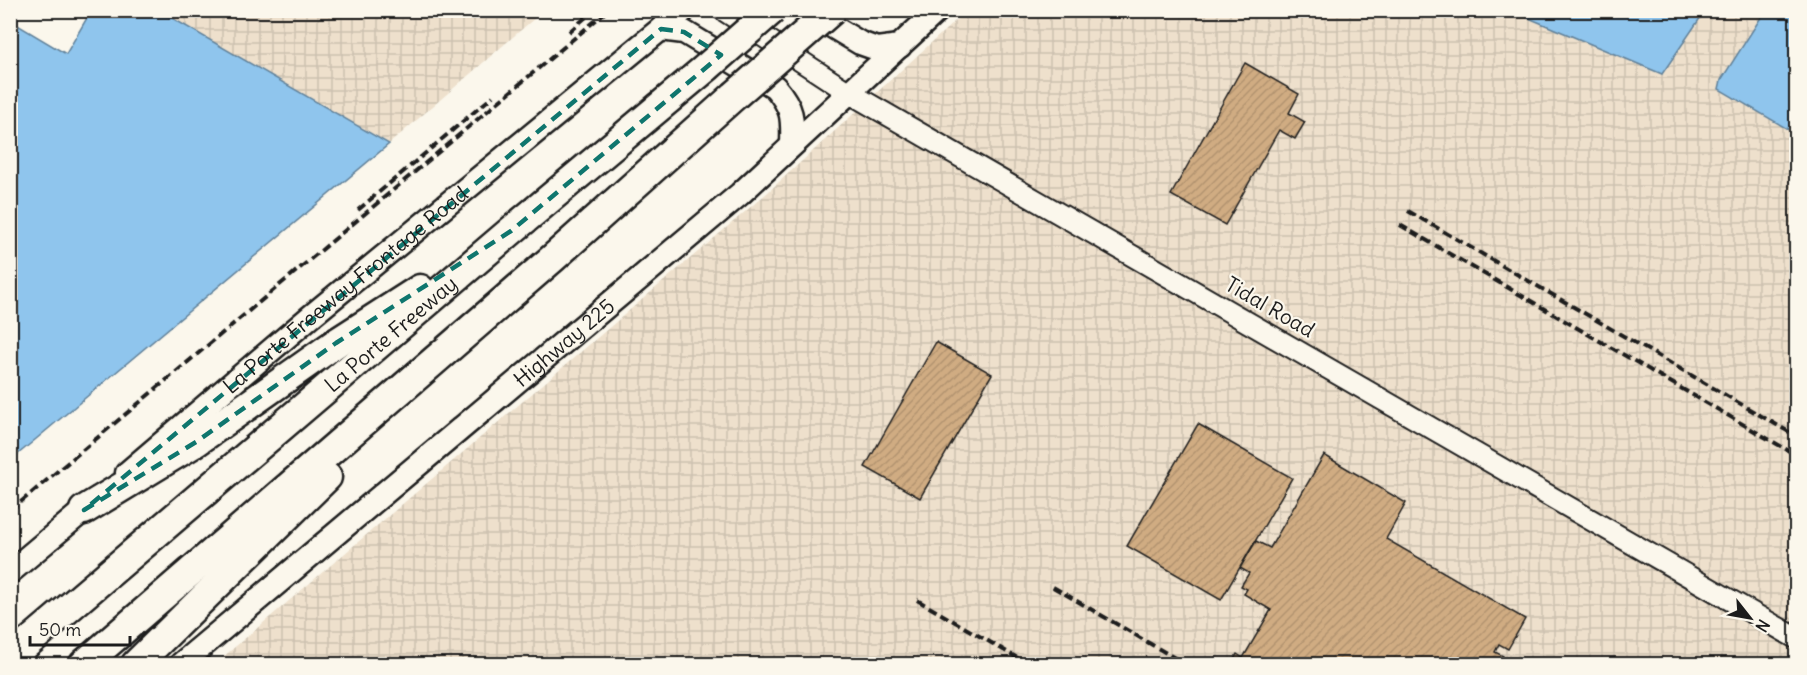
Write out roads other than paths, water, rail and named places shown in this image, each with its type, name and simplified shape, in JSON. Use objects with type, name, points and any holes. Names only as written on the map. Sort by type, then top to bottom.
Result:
[{"type":"highway","name":"La Porte Freeway","points":[[10,658],[511,231],[707,68],[772,10]]},
{"type":"highway","points":[[84,664],[553,258],[832,10]]},
{"type":"highway","points":[[84,510],[196,442],[336,343],[511,231]]},
{"type":"highway","points":[[136,664],[553,258]]},
{"type":"main road","name":"La Porte Freeway Frontage Road","points":[[10,572],[310,317],[684,10]]},
{"type":"main road","points":[[806,10],[861,43],[877,49],[900,46]]},
{"type":"main road","name":"Highway 225","points":[[181,664],[740,194],[938,10]]},
{"type":"main road","points":[[661,29],[684,33],[775,87],[786,100],[794,118],[792,145]]},
{"type":"street","name":"Tidal Road","points":[[723,10],[848,92],[1797,638]]},
{"type":"water","points":[[91,11],[160,11],[389,144],[11,460],[11,21],[66,54]]},
{"type":"water","points":[[1512,11],[1705,11],[1662,74]]},
{"type":"water","points":[[1765,11],[1796,11],[1796,134],[1719,89],[1721,80]]},
{"type":"railway","points":[[569,32],[594,10]]},
{"type":"railway","points":[[10,511],[608,10]]},
{"type":"railway","points":[[358,210],[493,96]]},
{"type":"railway","points":[[1408,211],[1796,436]]},
{"type":"railway","points":[[1400,225],[1796,455]]},
{"type":"railway","points":[[1053,587],[1185,664]]},
{"type":"railway","points":[[917,600],[1028,664]]}]
